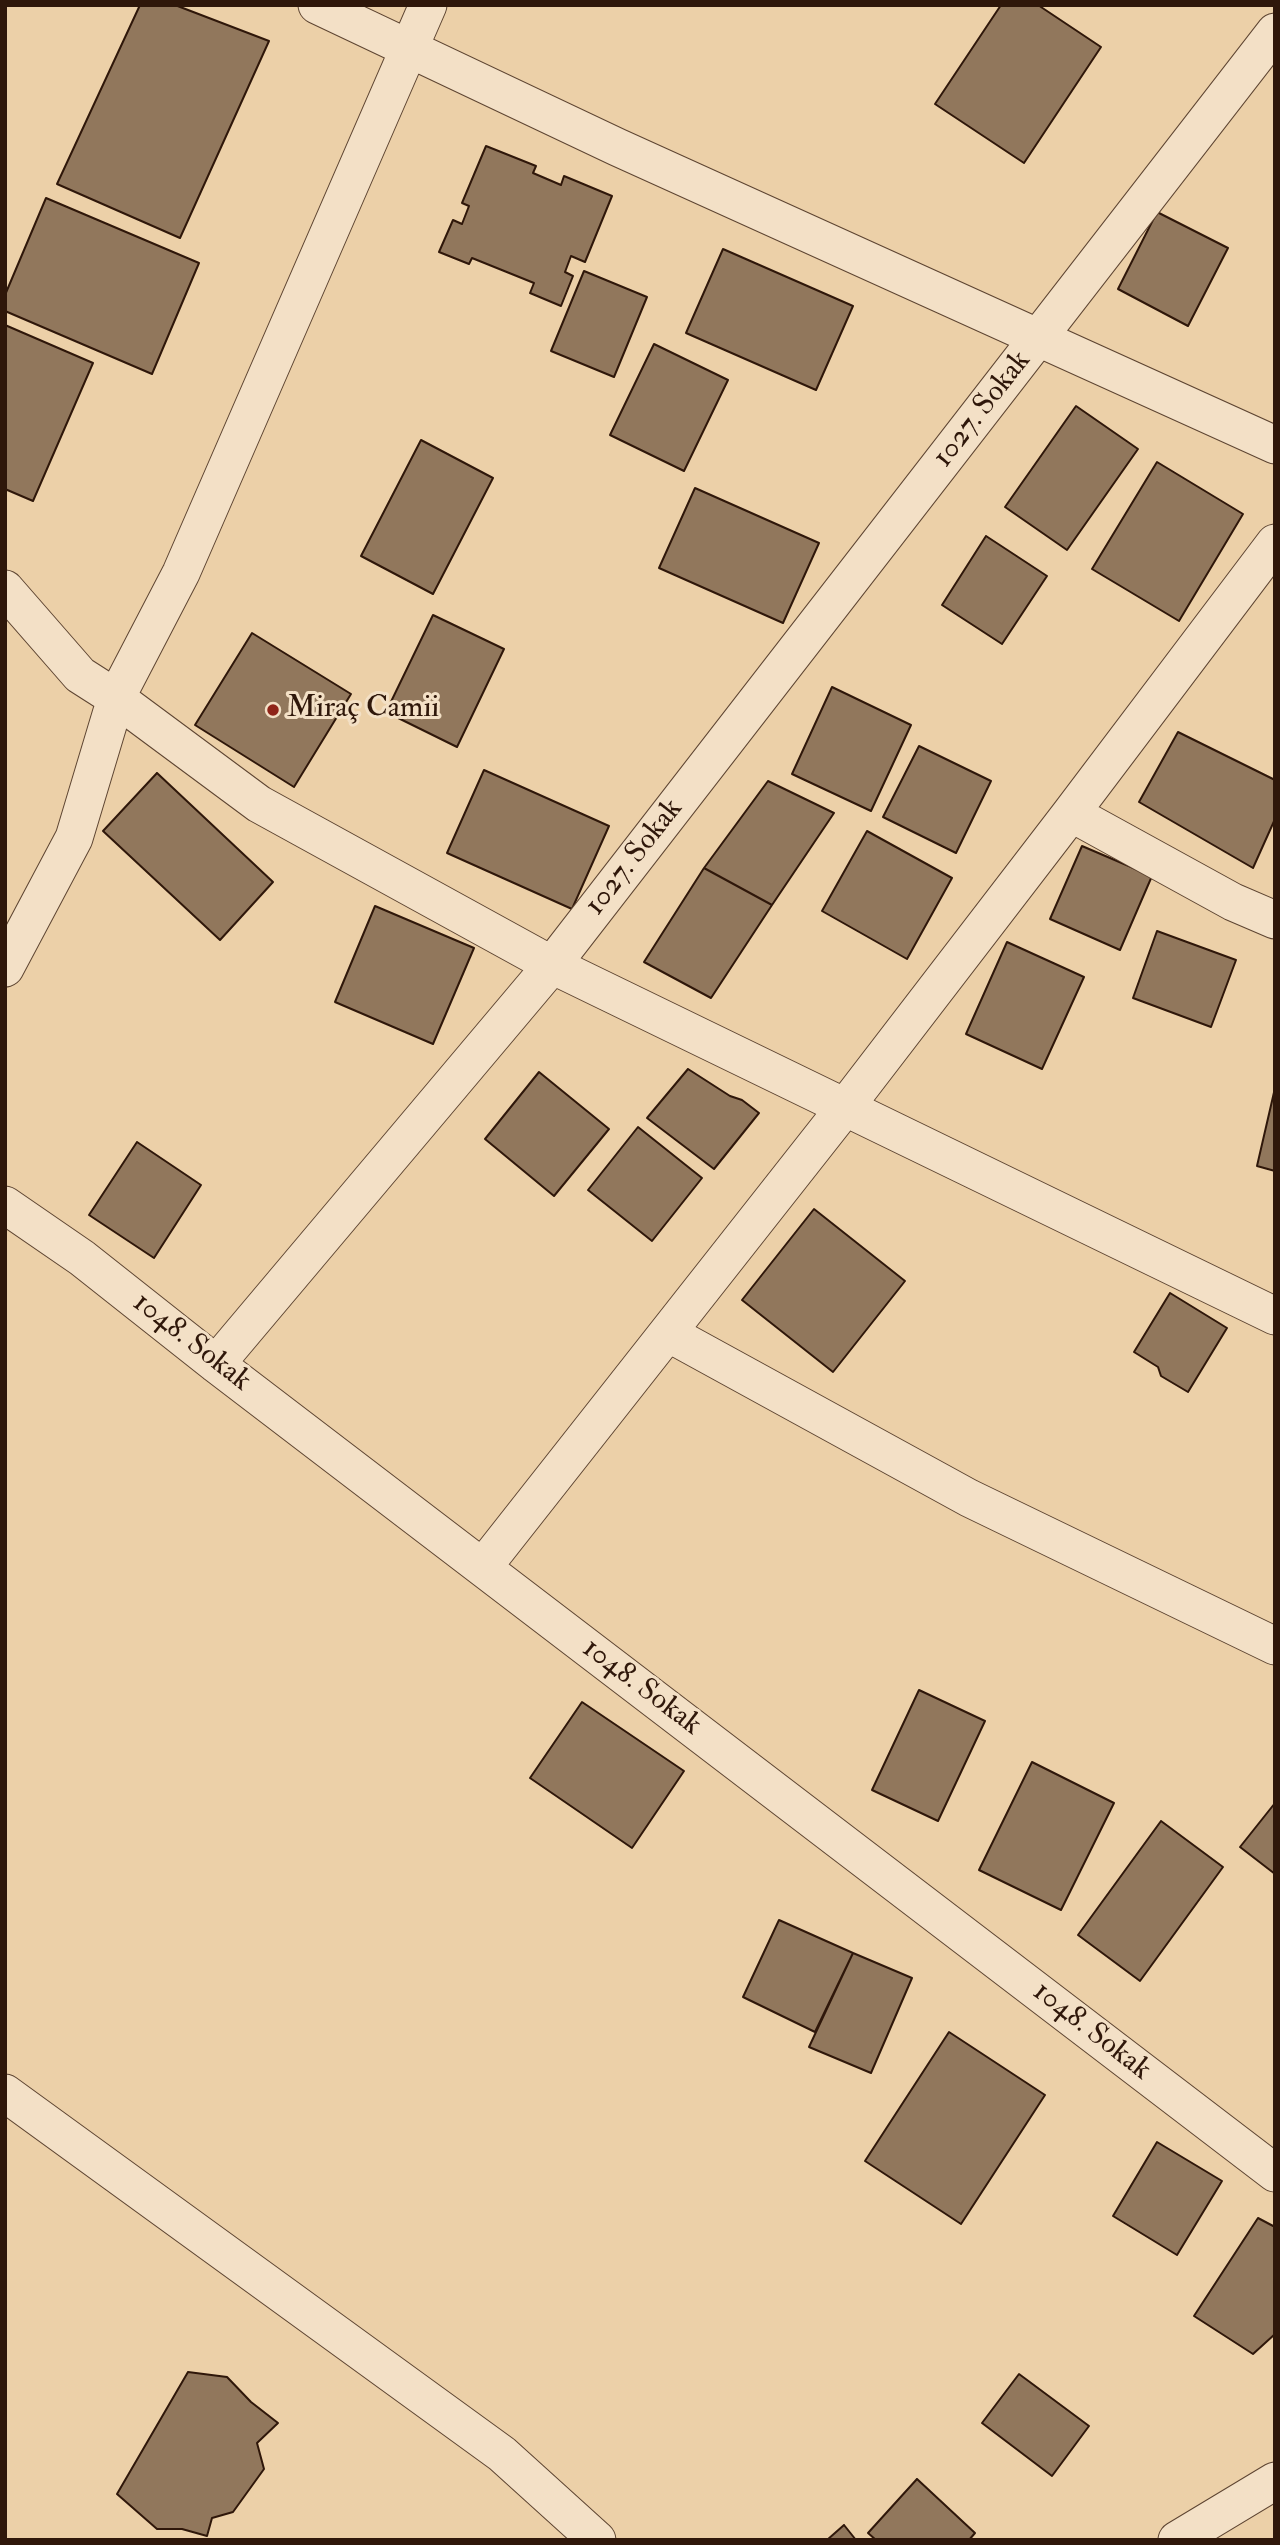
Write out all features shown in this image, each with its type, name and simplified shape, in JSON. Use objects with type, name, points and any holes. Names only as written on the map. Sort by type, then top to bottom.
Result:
[{"type":"street","points":[[317,5],[409,50],[1038,339],[1275,445]]},
{"type":"street","points":[[5,968],[74,838],[116,698],[181,573],[428,5]]},
{"type":"street","name":"1027. Sokak","points":[[216,1364],[552,965],[1275,32]]},
{"type":"street","points":[[483,1567],[846,1107],[1275,543]]},
{"type":"street","points":[[5,589],[80,675],[116,698],[259,804],[552,965],[1275,1316]]},
{"type":"street","points":[[1072,813],[1233,902],[1275,920]]},
{"type":"street","name":"1048. Sokak","points":[[5,1205],[82,1258],[216,1364],[1275,2173]]},
{"type":"street","points":[[668,1333],[969,1497],[1275,1646]]},
{"type":"street","points":[[5,2093],[502,2454],[597,2540]]},
{"type":"street","points":[[1177,2540],[1275,2480]]},
{"type":"building","points":[[140,5],[175,5],[269,41],[180,238],[57,184]]},
{"type":"building","points":[[1001,5],[1038,5],[1101,47],[1024,163],[935,104]]},
{"type":"building","points":[[486,146],[536,166],[533,173],[561,185],[564,176],[612,196],[585,262],[571,256],[565,272],[573,276],[561,306],[530,293],[534,283],[472,258],[469,264],[439,252],[453,220],[462,224],[469,206],[462,203]]},
{"type":"building","points":[[46,198],[199,263],[152,374],[5,311],[5,295]]},
{"type":"building","points":[[1157,212],[1228,248],[1188,326],[1118,289]]},
{"type":"building","points":[[723,249],[853,306],[816,390],[686,333]]},
{"type":"building","points":[[584,271],[647,297],[614,377],[551,351]]},
{"type":"building","points":[[5,325],[93,363],[33,501],[5,489]]},
{"type":"building","points":[[654,344],[728,380],[684,471],[610,435]]},
{"type":"building","points":[[1076,406],[1138,449],[1067,550],[1005,507]]},
{"type":"building","points":[[421,440],[493,478],[433,594],[361,556]]},
{"type":"building","points":[[1157,462],[1243,514],[1179,621],[1092,569]]},
{"type":"building","points":[[695,488],[819,543],[783,623],[659,568]]},
{"type":"building","points":[[986,536],[1047,576],[1002,644],[942,605]]},
{"type":"building","points":[[433,615],[504,649],[457,747],[386,712]]},
{"type":"building","name":"Miraç Camii","points":[[252,633],[351,694],[294,787],[195,725]]},
{"type":"building","points":[[832,687],[911,725],[871,811],[792,774]]},
{"type":"building","points":[[1178,732],[1275,780],[1275,819],[1253,868],[1139,802]]},
{"type":"building","points":[[919,746],[991,781],[956,853],[883,817]]},
{"type":"building","points":[[484,770],[609,826],[572,909],[447,853]]},
{"type":"building","points":[[157,773],[273,882],[220,940],[103,831]]},
{"type":"building","points":[[768,781],[834,813],[772,905],[704,868]]},
{"type":"building","points":[[867,831],[952,878],[907,959],[822,911]]},
{"type":"building","points":[[1082,846],[1152,876],[1120,950],[1050,919]]},
{"type":"building","points":[[704,868],[772,905],[711,998],[644,962]]},
{"type":"building","points":[[375,906],[474,948],[433,1044],[335,1002]]},
{"type":"building","points":[[1157,931],[1236,960],[1211,1027],[1133,998]]},
{"type":"building","points":[[1007,942],[1084,977],[1042,1069],[966,1034]]},
{"type":"building","points":[[688,1069],[759,1113],[714,1169],[647,1118]]},
{"type":"building","points":[[539,1072],[609,1129],[554,1196],[485,1139]]},
{"type":"building","points":[[1275,1088],[1275,1171],[1257,1166]]},
{"type":"building","points":[[638,1127],[702,1178],[652,1241],[588,1190]]},
{"type":"building","points":[[137,1142],[201,1185],[154,1258],[89,1215]]},
{"type":"building","points":[[814,1209],[905,1281],[833,1372],[742,1300]]},
{"type":"building","points":[[1170,1293],[1227,1328],[1188,1392],[1161,1376],[1158,1367],[1134,1352]]},
{"type":"building","points":[[919,1690],[985,1721],[938,1821],[872,1790]]},
{"type":"building","points":[[582,1702],[684,1771],[632,1848],[530,1778]]},
{"type":"building","points":[[1032,1762],[1114,1803],[1061,1910],[979,1870]]},
{"type":"building","points":[[1275,1803],[1275,1874],[1240,1847]]},
{"type":"building","points":[[1161,1821],[1223,1867],[1140,1981],[1078,1935]]},
{"type":"building","points":[[779,1920],[853,1953],[815,2032],[743,1997]]},
{"type":"building","points":[[853,1953],[912,1978],[871,2073],[809,2047]]},
{"type":"building","points":[[949,2032],[1045,2095],[961,2224],[865,2161]]},
{"type":"building","points":[[1157,2142],[1222,2181],[1177,2255],[1113,2216]]},
{"type":"building","points":[[1258,2218],[1275,2227],[1275,2334],[1253,2354],[1194,2316]]},
{"type":"building","points":[[188,2372],[227,2377],[251,2402],[278,2423],[257,2443],[264,2469],[233,2512],[212,2518],[207,2536],[182,2529],[157,2529],[117,2494]]},
{"type":"building","points":[[1019,2374],[1089,2426],[1052,2476],[982,2423]]},
{"type":"building","points":[[917,2479],[975,2533],[969,2540],[876,2540],[868,2533]]},
{"type":"building","points":[[844,2525],[856,2540],[827,2540]]},
{"type":"place","name":"Miraç Camii","points":[[273,710]]}]
